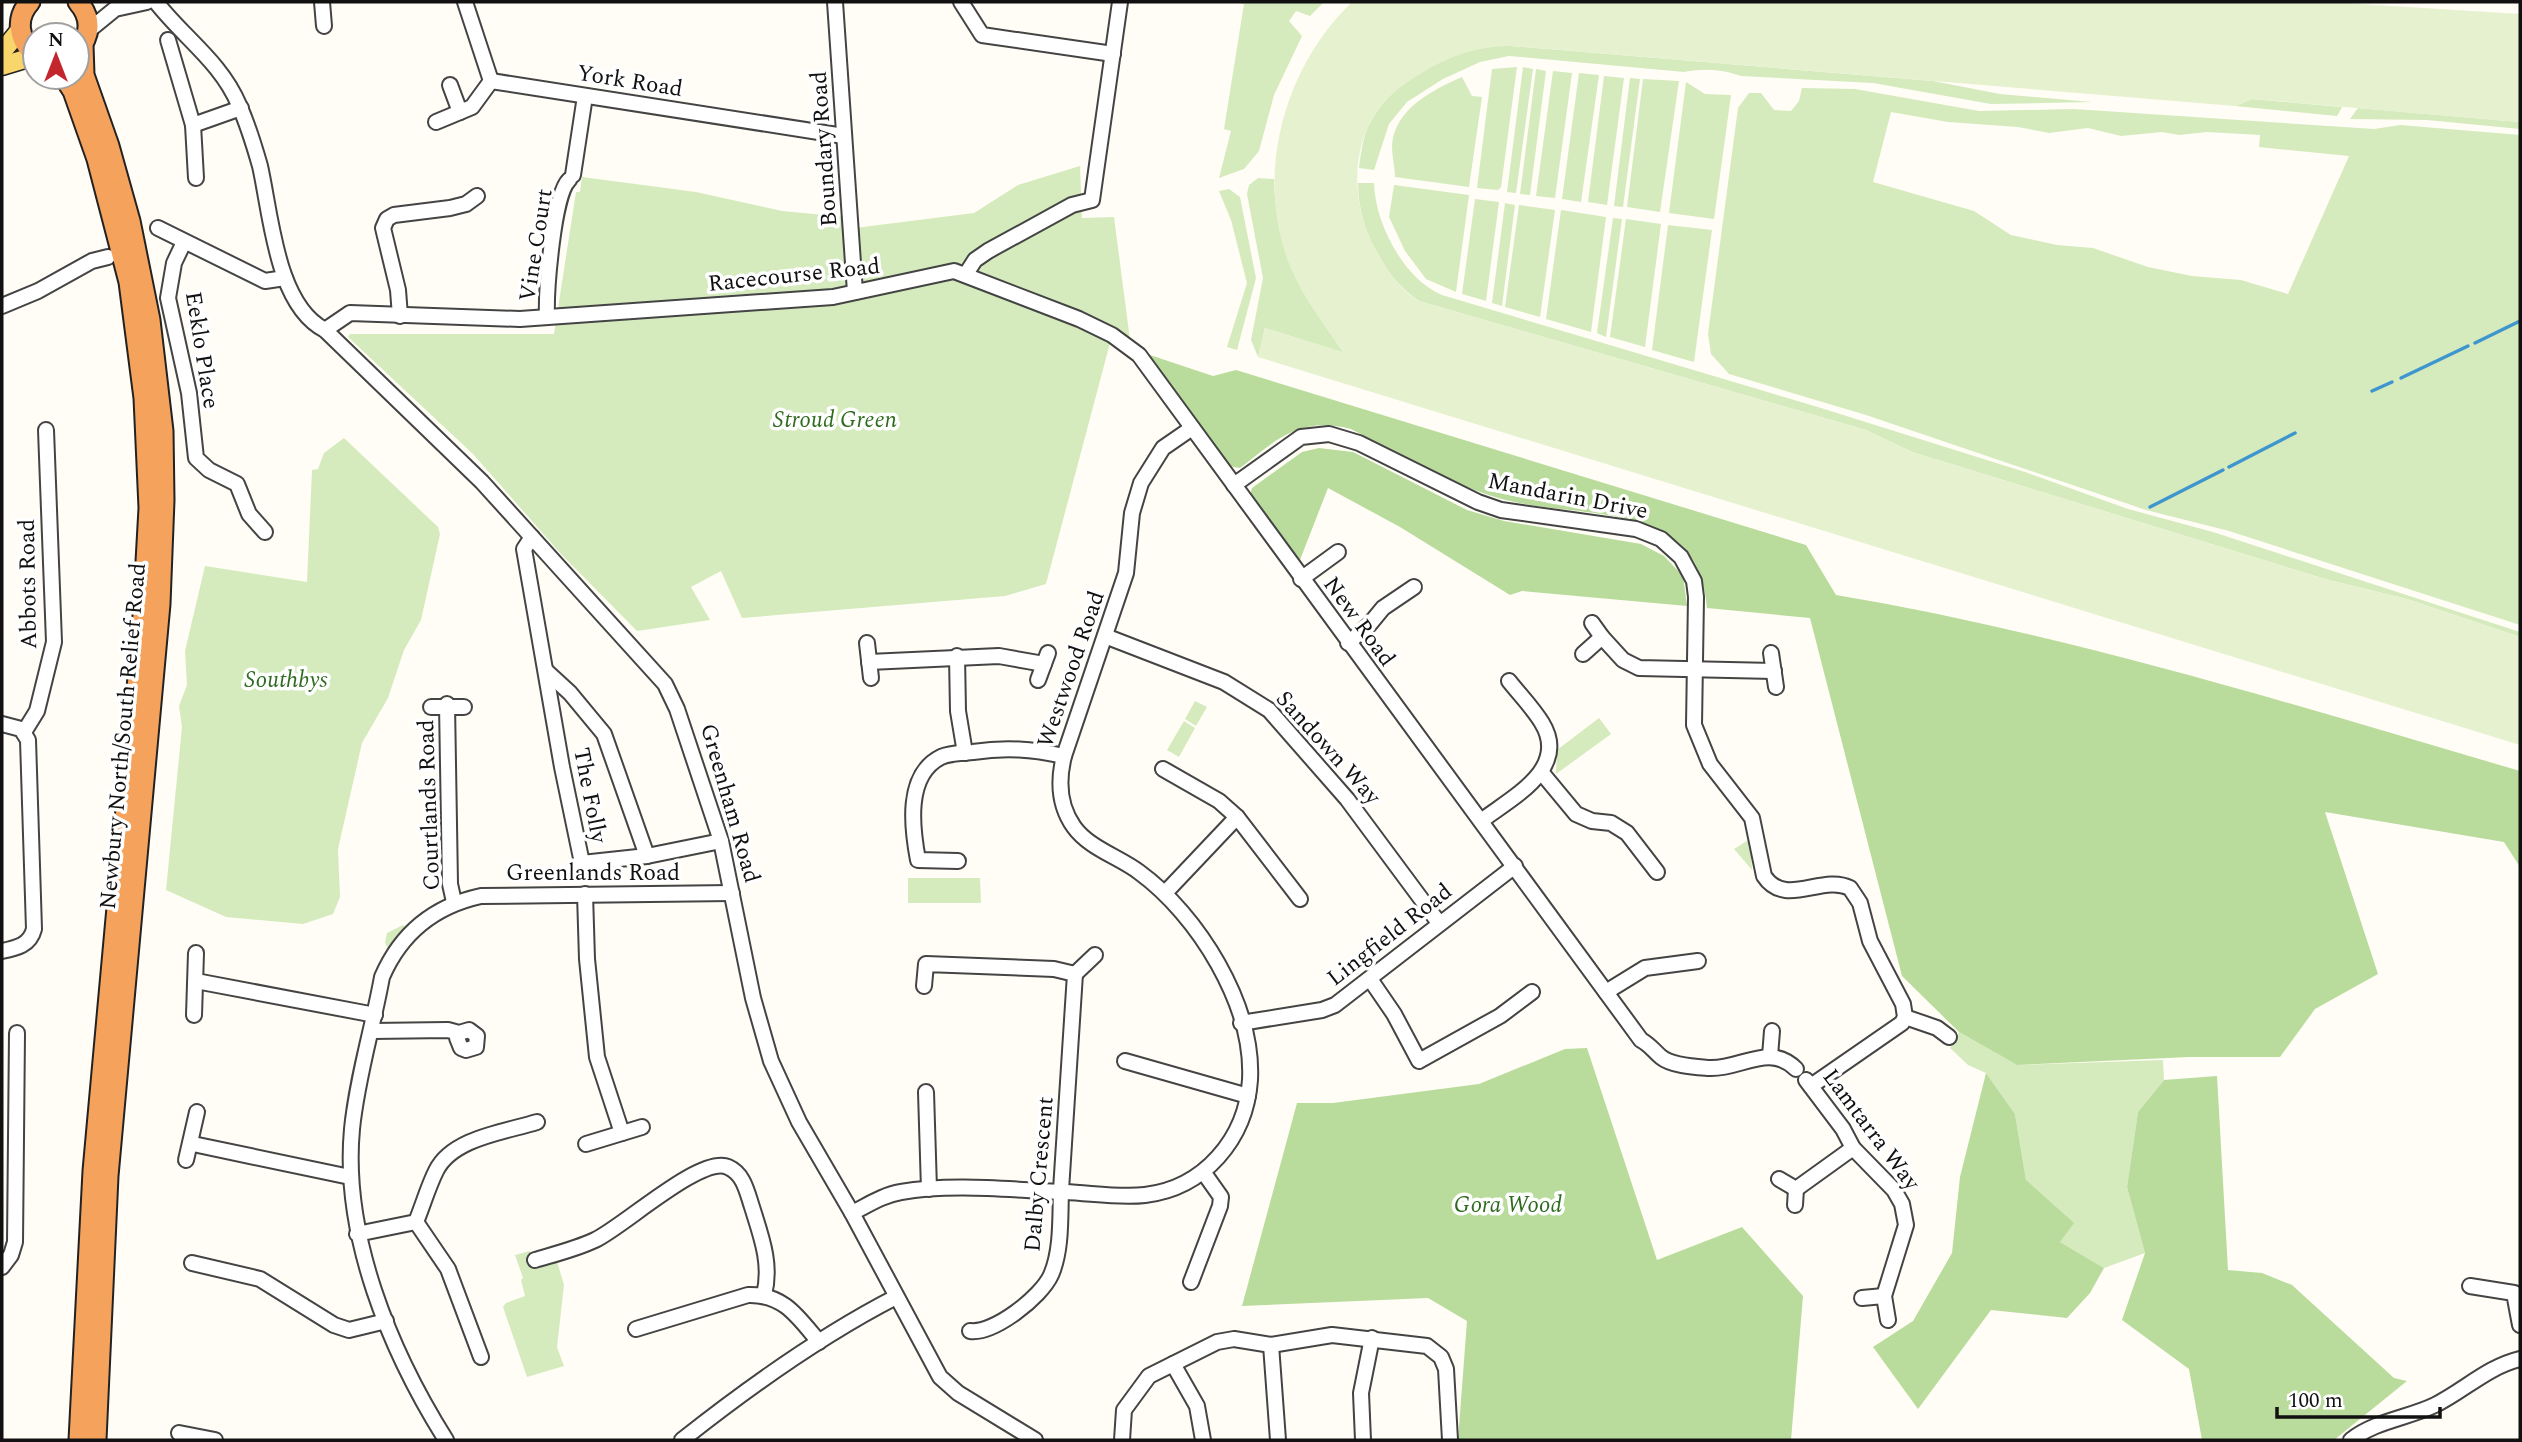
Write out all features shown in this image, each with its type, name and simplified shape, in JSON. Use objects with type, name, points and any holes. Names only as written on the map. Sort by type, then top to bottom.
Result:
[{"type":"highway","points":[[20,30],[22,16],[29,2]]},
{"type":"highway","name":"Newbury North/South Relief Road","points":[[78,2],[87,17],[86,21]]},
{"type":"highway","name":"Newbury North/South Relief Road","points":[[71,91],[81,109],[97,159],[129,282],[144,398],[149,509],[142,633],[94,1158],[79,1440]]},
{"type":"highway","name":"Newbury North/South Relief Road","points":[[90,91],[109,146],[133,232],[145,293],[162,418],[164,500],[160,604],[110,1150],[96,1440]]},
{"type":"main road","points":[[2,52],[20,30]]},
{"type":"main road","points":[[2,66],[21,60]]},
{"type":"street","points":[[91,34],[115,9],[147,2]]},
{"type":"street","name":"Greenham Road","points":[[156,2],[218,68],[241,108],[260,166],[285,278],[303,310],[465,464],[665,684],[677,709],[721,841],[753,998],[771,1061],[799,1122],[852,1213],[940,1377],[958,1393],[1035,1440]]},
{"type":"street","points":[[322,2],[324,26]]},
{"type":"street","points":[[436,122],[472,107],[491,81],[465,2]]},
{"type":"street","name":"Boundary Road","points":[[835,2],[855,292]]},
{"type":"street","points":[[961,2],[982,35],[1114,54]]},
{"type":"street","points":[[966,274],[975,260],[988,251],[1072,205],[1092,200],[1120,2]]},
{"type":"street","points":[[168,40],[193,125],[196,178]]},
{"type":"street","name":"York Road","points":[[491,81],[844,136]]},
{"type":"street","points":[[450,85],[460,112]]},
{"type":"street","name":"Vine Court","points":[[547,317],[546,296],[562,187],[571,178],[585,96]]},
{"type":"street","points":[[193,125],[241,108]]},
{"type":"street","points":[[400,316],[398,290],[383,228],[387,219],[394,215],[466,204],[477,196]]},
{"type":"street","points":[[158,228],[265,281],[285,278]]},
{"type":"street","name":"Eeklo Place","points":[[184,242],[174,263],[168,298],[189,393],[196,458],[202,465]]},
{"type":"street","points":[[2,306],[53,284],[92,261],[108,257]]},
{"type":"street","name":"Racecourse Road","points":[[325,330],[350,313],[480,320],[547,317],[833,297],[899,285],[949,272],[966,274]]},
{"type":"street","name":"New Road","points":[[966,274],[1112,335],[1139,355],[1641,1040],[1668,1060],[1724,1068],[1770,1056]]},
{"type":"street","name":"Westwood Road","points":[[852,1213],[887,1196],[929,1189],[1140,1195],[1166,1191],[1204,1173],[1236,1133],[1248,1096],[1249,1061],[1241,1023],[1221,969],[1197,929],[1165,893],[1075,829],[1061,797],[1060,772],[1064,756],[1126,573],[1132,513],[1140,483],[1163,447],[1192,428]]},
{"type":"street","name":"Abbots Road","points":[[24,733],[37,711],[54,642],[46,430]]},
{"type":"street","name":"Mandarin Drive","points":[[1234,485],[1301,437],[1328,433],[1342,435],[1478,502],[1501,510],[1649,534],[1671,545],[1694,581],[1694,725],[1710,764],[1752,818],[1764,876],[1768,882],[1784,890],[1840,883],[1856,894],[1870,941],[1890,975],[1905,1017]]},
{"type":"street","points":[[192,477],[202,465],[237,484],[249,514],[265,532]]},
{"type":"street","name":"The Folly","points":[[532,537],[524,549],[582,863],[647,856],[721,841]]},
{"type":"street","points":[[1301,579],[1338,552]]},
{"type":"street","points":[[1348,643],[1370,625],[1383,608],[1413,587]]},
{"type":"street","points":[[1592,623],[1602,637],[1631,665],[1695,670],[1774,671]]},
{"type":"street","name":"Sandown Way","points":[[1105,636],[1224,681],[1269,710],[1347,799],[1439,923]]},
{"type":"street","points":[[1583,654],[1602,637]]},
{"type":"street","points":[[867,643],[871,678]]},
{"type":"street","points":[[1771,653],[1776,687]]},
{"type":"street","points":[[957,656],[958,711],[965,753]]},
{"type":"street","points":[[869,662],[957,656],[1046,658],[1038,680]]},
{"type":"street","name":"The Folly","points":[[546,671],[570,693],[604,734],[647,856]]},
{"type":"street","points":[[1481,821],[1542,774],[1550,753],[1547,732],[1509,681]]},
{"type":"street","name":"Courtlands Road","points":[[447,705],[450,884],[454,902]]},
{"type":"street","name":"Courtlands Road","points":[[431,707],[464,707]]},
{"type":"street","points":[[2,724],[24,733],[28,740],[34,929],[32,938],[24,945],[2,951]]},
{"type":"street","points":[[958,861],[918,860],[915,794],[918,781],[928,767],[942,757],[1021,748],[1064,756]]},
{"type":"street","points":[[1163,769],[1219,802],[1237,817],[1300,899]]},
{"type":"street","points":[[1542,774],[1576,814],[1592,821],[1611,823],[1627,833],[1657,872]]},
{"type":"street","points":[[1165,893],[1237,817]]},
{"type":"street","name":"Lingfield Road","points":[[1241,1023],[1322,1010],[1346,998],[1515,866]]},
{"type":"street","name":"Greenlands Road","points":[[454,902],[481,896],[732,893]]},
{"type":"street","points":[[585,894],[587,959],[597,1057],[622,1133]]},
{"type":"street","points":[[446,1440],[386,1321],[358,1234],[350,1177],[356,1099],[382,977],[389,960],[413,930],[454,902]]},
{"type":"street","points":[[194,1015],[196,953]]},
{"type":"street","points":[[924,986],[926,964],[1054,969],[1075,974],[1095,955]]},
{"type":"street","points":[[1606,992],[1645,968],[1698,961]]},
{"type":"street","name":"Dalby Crescent","points":[[970,1331],[978,1332],[1013,1314],[1034,1298],[1051,1275],[1061,1192],[1075,974]]},
{"type":"street","points":[[1370,979],[1394,1014],[1415,1064],[1500,1016],[1532,992]]},
{"type":"street","points":[[196,981],[375,1015]]},
{"type":"street","points":[[1811,1086],[1898,1027],[1905,1017],[1937,1028],[1949,1037]]},
{"type":"street","points":[[372,1031],[448,1030],[460,1033]]},
{"type":"street","points":[[1770,1056],[1772,1031]]},
{"type":"street","points":[[2,1266],[11,1255],[15,1242],[9,1155],[17,1033]]},
{"type":"street","name":"Lamtarra Way","points":[[1770,1056],[1783,1059],[1798,1070],[1843,1129],[1853,1148],[1894,1191],[1906,1213],[1901,1245],[1885,1296],[1888,1320]]},
{"type":"street","points":[[1125,1061],[1248,1096]]},
{"type":"street","points":[[926,1092],[929,1189]]},
{"type":"street","points":[[187,1160],[193,1143],[197,1112]]},
{"type":"street","points":[[416,1222],[437,1169],[450,1154],[473,1141],[537,1122]]},
{"type":"street","points":[[586,1144],[642,1127]]},
{"type":"street","points":[[193,1143],[350,1177]]},
{"type":"street","points":[[1796,1189],[1853,1148]]},
{"type":"street","points":[[535,1260],[596,1240],[671,1189],[712,1165],[720,1165],[728,1167],[744,1182],[769,1266],[764,1294]]},
{"type":"street","points":[[1191,1282],[1191,1263],[1214,1228],[1221,1197],[1204,1173]]},
{"type":"street","points":[[1779,1179],[1796,1189]]},
{"type":"street","points":[[1795,1205],[1796,1189]]},
{"type":"street","points":[[358,1234],[416,1222]]},
{"type":"street","points":[[416,1222],[448,1269],[460,1320],[481,1357]]},
{"type":"street","points":[[192,1263],[260,1279],[334,1325],[349,1330],[386,1321]]},
{"type":"street","points":[[2470,1286],[2517,1291],[2520,1325]]},
{"type":"street","points":[[636,1329],[748,1295],[764,1294],[788,1306],[819,1342]]},
{"type":"street","points":[[1862,1298],[1885,1296]]},
{"type":"street","points":[[681,1440],[744,1391],[819,1342],[896,1297]]},
{"type":"street","points":[[1122,1440],[1124,1410],[1149,1376],[1217,1342],[1234,1339],[1271,1345],[1332,1335],[1427,1346],[1441,1357],[1446,1369],[1450,1440]]},
{"type":"street","points":[[1363,1440],[1361,1393],[1372,1338]]},
{"type":"street","points":[[1271,1345],[1278,1440]]},
{"type":"street","points":[[2351,1440],[2368,1429],[2440,1403],[2496,1366],[2520,1359]]},
{"type":"street","points":[[1173,1364],[1197,1406],[1203,1440]]},
{"type":"street","points":[[179,1433],[215,1440]]},
{"type":"green space","points":[[1231,2],[1324,2],[1310,16],[1296,11],[1289,21],[1302,36],[1274,95],[1259,151],[1244,169],[1219,178],[1231,131],[1224,129],[1244,4]]},
{"type":"green space","points":[[1352,2],[2328,2],[2520,14],[2520,122],[2252,99],[2235,106],[1511,46],[1490,47],[1459,55],[1430,68],[1403,85],[1385,101],[1370,123],[1363,141],[1357,180],[1369,236],[1396,280],[1406,292],[1419,301],[1866,430],[1912,452],[2325,579],[2407,599],[2520,637],[2520,745],[1258,357],[1265,328],[1343,352],[1295,278],[1279,232],[1275,196],[1276,161],[1282,125],[1293,91],[1308,59],[1328,29]]},
{"type":"green space","points":[[1511,46],[1933,81],[2000,94],[2092,102],[1991,104],[1873,83],[1741,76],[1713,70],[1684,72],[1509,56],[1480,62],[1443,79],[1407,102],[1389,124],[1374,170],[1359,168],[1368,126],[1382,104],[1396,90],[1432,65],[1451,57],[1472,50]]},
{"type":"green space","points":[[1517,67],[1501,187],[1498,190],[1477,188],[1492,69]]},
{"type":"green space","points":[[1523,67],[1533,69],[1516,193],[1507,192]]},
{"type":"green space","points":[[1536,69],[1546,71],[1530,195],[1520,194]]},
{"type":"green space","points":[[1553,71],[1572,73],[1555,198],[1536,196]]},
{"type":"green space","points":[[1579,73],[1599,75],[1581,202],[1562,199]]},
{"type":"green space","points":[[1604,76],[1624,78],[1607,205],[1588,202]]},
{"type":"green space","points":[[1462,77],[1472,96],[1482,97],[1469,187],[1395,177],[1392,142],[1403,117],[1430,93]]},
{"type":"green space","points":[[1630,78],[1640,79],[1623,207],[1614,206]]},
{"type":"green space","points":[[1643,79],[1679,81],[1660,212],[1627,207]]},
{"type":"green space","points":[[1686,82],[1705,94],[1731,95],[1714,219],[1669,213]]},
{"type":"green space","points":[[1802,88],[1855,89],[1979,111],[2074,109],[2374,129],[2400,125],[2520,135],[2520,625],[2229,531],[2146,510],[1866,415],[1729,374],[1711,354],[1708,334],[1738,108],[1749,93],[1761,93],[1774,110],[1791,111],[1799,101]],"holes":[[[1891,112],[1948,122],[2018,127],[2049,133],[2088,128],[2121,136],[2162,132],[2179,135],[2207,132],[2260,135],[2259,147],[2349,156],[2288,294],[2241,280],[2192,276],[2148,267],[2093,248],[2057,245],[2011,235],[1974,211],[1873,182]]]},
{"type":"green space","points":[[2252,99],[2342,107],[2337,116],[2235,106]]},
{"type":"green space","points":[[2358,108],[2520,122],[2520,129],[2427,120],[2350,119]]},
{"type":"green space","name":"Stroud Green","points":[[1080,166],[1082,218],[1114,217],[1130,340],[1110,343],[1046,584],[1005,596],[742,618],[721,571],[691,587],[710,620],[637,631],[560,553],[473,454],[348,337],[350,334],[554,334],[576,192],[580,192],[582,177],[696,192],[782,211],[845,217],[847,229],[974,213],[1018,185]]},
{"type":"green space","points":[[1258,178],[1274,179],[1280,228],[1286,250],[1305,292],[1344,353],[1265,328],[1258,357],[1251,340],[1263,278],[1247,194],[1249,185]]},
{"type":"green space","points":[[1358,183],[1374,183],[1380,216],[1394,248],[1415,277],[1442,295],[2025,472],[2128,509],[2213,532],[2520,632],[2520,637],[2407,599],[2325,579],[1912,452],[1866,430],[1419,301],[1394,278],[1375,249],[1362,216]]},
{"type":"green space","points":[[1394,185],[1469,195],[1456,292],[1426,279],[1405,251],[1389,217]]},
{"type":"green space","points":[[1229,189],[1240,197],[1256,278],[1237,350],[1227,347],[1247,283],[1231,220],[1219,191]]},
{"type":"green space","points":[[1475,199],[1499,202],[1486,301],[1462,294]]},
{"type":"green space","points":[[1505,203],[1515,205],[1502,306],[1492,303]]},
{"type":"green space","points":[[1519,205],[1555,210],[1540,317],[1505,307]]},
{"type":"green space","points":[[1561,210],[1606,217],[1591,332],[1546,319]]},
{"type":"green space","points":[[1613,218],[1622,219],[1606,337],[1597,333]]},
{"type":"green space","points":[[1626,219],[1661,224],[1645,347],[1610,337]]},
{"type":"green space","points":[[1668,225],[1712,230],[1694,362],[1652,350]]},
{"type":"green space","points":[[1141,352],[1213,376],[1236,370],[1806,545],[1836,595],[1923,611],[2095,650],[2520,771],[2520,867],[2504,842],[2325,812],[2378,974],[2315,1009],[2280,1057],[2189,1057],[2017,1065],[1959,1032],[1902,976],[1810,618],[1707,608],[1699,571],[1682,546],[1658,529],[1629,519],[1527,505],[1495,497],[1440,475],[1351,429],[1333,426],[1303,428],[1278,439],[1240,468],[1228,466]]},
{"type":"green space","name":"Southbys","points":[[344,438],[438,527],[440,534],[421,620],[404,650],[388,698],[362,743],[338,849],[340,897],[333,914],[303,924],[226,917],[166,890],[182,727],[179,706],[187,685],[185,651],[205,566],[307,582],[312,470],[318,469],[324,453]]},
{"type":"green space","points":[[1319,448],[1353,452],[1467,510],[1504,521],[1641,544],[1664,556],[1683,576],[1687,606],[1522,591],[1510,595],[1400,527],[1328,488],[1298,565],[1250,496],[1252,488],[1302,452]]},
{"type":"green space","points":[[1195,701],[1207,707],[1196,726],[1185,719]]},
{"type":"green space","points":[[1599,718],[1611,734],[1556,774],[1557,750]]},
{"type":"green space","points":[[1184,721],[1195,728],[1179,757],[1167,750]]},
{"type":"green space","points":[[1750,839],[1752,870],[1734,849]]},
{"type":"green space","points":[[908,878],[980,878],[981,903],[908,903]]},
{"type":"green space","points":[[403,925],[407,927],[388,950],[385,942],[387,933]]},
{"type":"green space","points":[[1959,1032],[2017,1065],[2163,1060],[2164,1080],[2138,1112],[2127,1187],[2145,1253],[2104,1268],[2060,1242],[2026,1180],[2015,1114],[1986,1073],[1968,1065],[1950,1048]]},
{"type":"green space","name":"Gora Wood","points":[[1587,1048],[1657,1260],[1742,1227],[1803,1296],[1791,1440],[1458,1440],[1467,1321],[1428,1298],[1242,1306],[1297,1103],[1333,1103],[1479,1084],[1565,1049]]},
{"type":"green space","points":[[1986,1073],[2015,1114],[2026,1180],[2074,1223],[2060,1242],[2104,1268],[2090,1293],[2067,1318],[1991,1310],[1918,1409],[1873,1347],[1913,1321],[1952,1253],[1960,1177]]},
{"type":"green space","points":[[2217,1076],[2228,1270],[2262,1273],[2292,1285],[2394,1378],[2407,1381],[2334,1440],[2202,1440],[2189,1369],[2122,1320],[2145,1253],[2127,1187],[2138,1112],[2164,1080]]},
{"type":"green space","points":[[530,1251],[536,1268],[556,1258],[564,1285],[557,1347],[564,1366],[527,1377],[503,1307],[506,1303],[525,1296],[521,1280],[523,1278],[515,1255]]},
{"type":"waterway","points":[[2475,343],[2520,321]]},
{"type":"waterway","points":[[2401,378],[2468,346]]},
{"type":"waterway","points":[[2372,391],[2392,382]]},
{"type":"waterway","points":[[2229,467],[2295,433]]},
{"type":"waterway","points":[[2150,507],[2223,470]]}]
